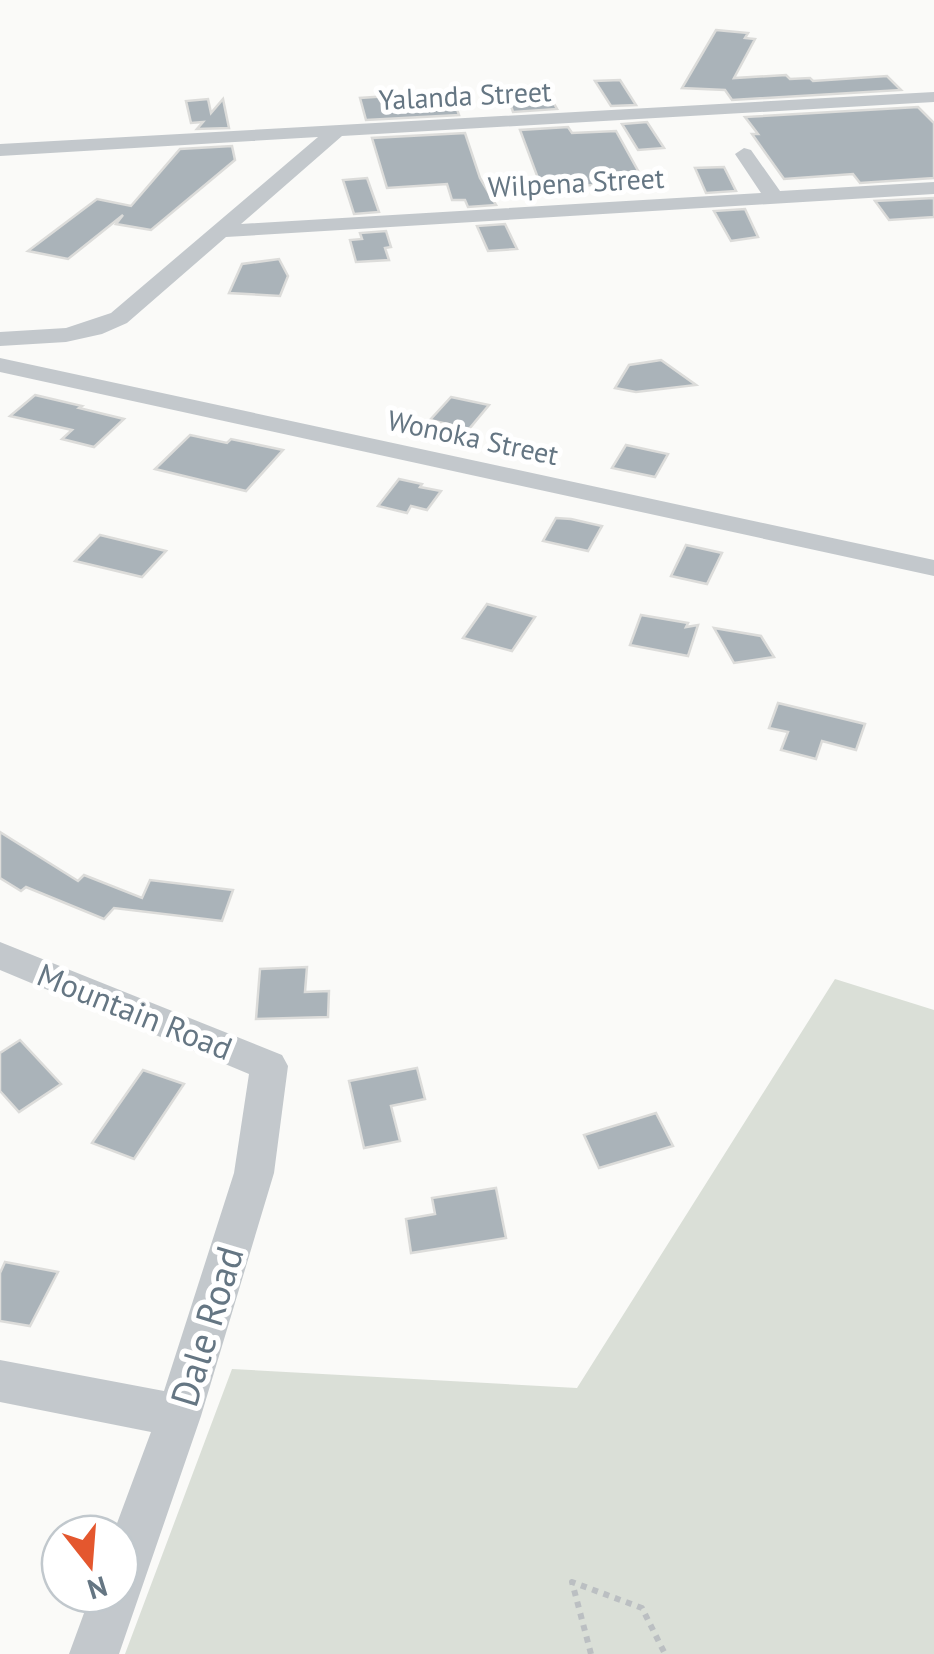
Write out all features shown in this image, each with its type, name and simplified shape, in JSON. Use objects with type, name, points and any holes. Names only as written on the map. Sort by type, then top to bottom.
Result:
[{"type":"street","name":"Yalanda Street","points":[[0,150],[934,97]]},
{"type":"street","points":[[714,110],[775,198]]},
{"type":"street","points":[[0,339],[66,335],[118,318],[339,130]]},
{"type":"street","name":"Wilpena Street","points":[[221,231],[934,188]]},
{"type":"street","name":"Wonoka Street","points":[[0,365],[934,568]]},
{"type":"street","name":"Mountain Road","points":[[0,955],[269,1066]]},
{"type":"street","name":"Dale Road","points":[[140,1525],[179,1416],[254,1173],[269,1066]]},
{"type":"street","points":[[0,1381],[179,1416]]},
{"type":"street","points":[[94,1654],[108,1614]]},
{"type":"path","points":[[591,1654],[572,1582],[642,1608],[664,1654]]},
{"type":"shaded area","points":[[835,979],[934,1010],[934,1654],[125,1654],[232,1369],[577,1388]]},
{"type":"building","points":[[716,30],[748,33],[745,38],[755,39],[734,78],[786,75],[790,79],[813,81],[887,76],[901,90],[732,100],[725,90],[682,88]]},
{"type":"building","points":[[620,80],[636,105],[611,106],[595,81]]},
{"type":"building","points":[[549,95],[557,109],[513,112],[508,97]]},
{"type":"building","points":[[388,96],[390,105],[454,100],[459,115],[366,120],[360,98]]},
{"type":"building","points":[[208,99],[211,113],[223,99],[229,128],[197,129],[203,122],[191,123],[186,101]]},
{"type":"building","points":[[918,107],[934,123],[934,178],[860,183],[853,174],[784,179],[752,134],[758,134],[745,117]]},
{"type":"building","points":[[647,122],[664,148],[638,150],[622,124]]},
{"type":"building","points":[[568,127],[572,133],[616,131],[647,187],[596,191],[593,185],[542,189],[520,130]]},
{"type":"building","points":[[465,133],[480,178],[496,205],[468,207],[465,200],[452,200],[447,184],[387,188],[372,138]]},
{"type":"building","points":[[232,146],[235,160],[151,230],[116,224],[123,215],[68,259],[28,251],[97,199],[131,206],[180,149]]},
{"type":"building","points":[[724,167],[736,191],[706,193],[695,168]]},
{"type":"building","points":[[367,178],[379,212],[354,214],[343,180]]},
{"type":"building","points":[[934,198],[934,217],[889,220],[875,201]]},
{"type":"building","points":[[745,209],[758,237],[731,241],[714,211]]},
{"type":"building","points":[[505,224],[517,249],[488,251],[477,226]]},
{"type":"building","points":[[386,231],[391,247],[385,248],[389,260],[356,262],[350,240],[362,239],[360,233]]},
{"type":"building","points":[[279,259],[288,276],[280,296],[229,293],[242,264]]},
{"type":"building","points":[[661,360],[696,385],[636,392],[615,388],[629,365]]},
{"type":"building","points":[[35,395],[124,419],[94,447],[62,439],[72,430],[10,416]]},
{"type":"building","points":[[451,397],[489,405],[469,429],[430,420]]},
{"type":"building","points":[[190,435],[283,450],[246,491],[155,469]]},
{"type":"building","points":[[626,445],[668,454],[655,477],[612,468]]},
{"type":"building","points":[[399,479],[441,491],[427,510],[411,506],[407,513],[378,506]]},
{"type":"building","points":[[556,518],[602,526],[588,551],[543,541]]},
{"type":"building","points":[[100,535],[166,551],[142,577],[75,561]]},
{"type":"building","points":[[686,545],[722,553],[707,584],[671,576]]},
{"type":"building","points":[[487,604],[535,617],[512,651],[463,638]]},
{"type":"building","points":[[641,615],[688,623],[686,627],[698,625],[688,656],[630,645]]},
{"type":"building","points":[[714,628],[761,636],[774,657],[734,663]]},
{"type":"building","points":[[778,703],[865,724],[856,750],[822,741],[816,759],[781,750],[788,732],[769,728]]},
{"type":"building","points":[[0,832],[78,881],[84,875],[142,898],[150,880],[233,890],[222,921],[114,908],[104,919],[26,887],[21,891],[0,878]]},
{"type":"building","points":[[307,967],[305,992],[329,991],[328,1017],[256,1019],[260,969]]},
{"type":"building","points":[[20,1040],[61,1084],[19,1112],[0,1091],[0,1053]]},
{"type":"building","points":[[417,1068],[425,1099],[391,1106],[400,1141],[364,1148],[349,1081]]},
{"type":"building","points":[[143,1070],[184,1084],[134,1159],[92,1143]]},
{"type":"building","points":[[656,1113],[673,1146],[599,1168],[584,1135]]},
{"type":"building","points":[[496,1188],[506,1238],[411,1253],[406,1219],[435,1214],[432,1198]]},
{"type":"building","points":[[5,1262],[58,1272],[30,1326],[0,1321],[0,1273]]}]
